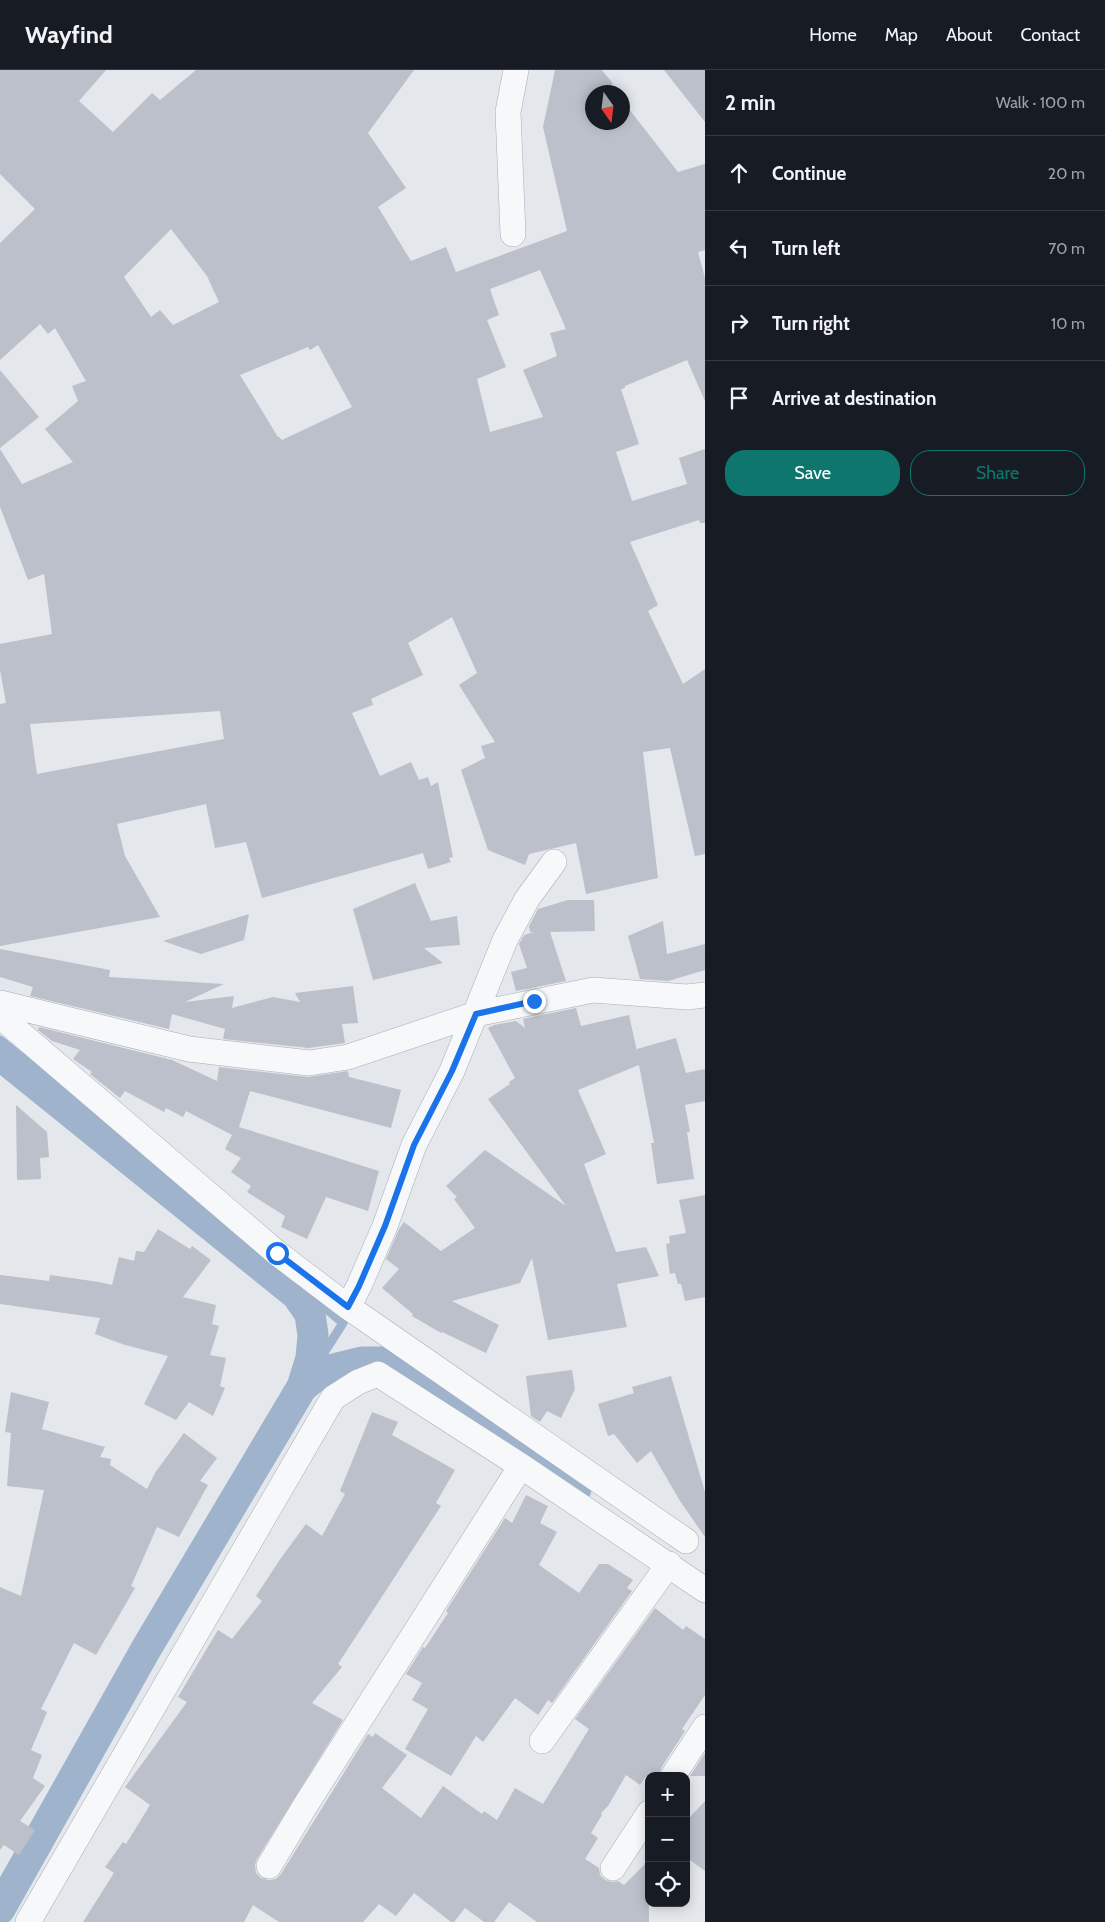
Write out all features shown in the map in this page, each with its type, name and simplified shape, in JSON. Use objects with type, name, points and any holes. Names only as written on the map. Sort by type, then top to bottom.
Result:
[{"type":"street","points":[[513,234],[508,112],[516,70]]},
{"type":"street","points":[[348,1307],[385,1226],[414,1145],[452,1071],[505,940],[527,900],[554,862]]},
{"type":"street","points":[[0,1004],[189,1049],[309,1063],[348,1057],[476,1014],[593,990],[687,997],[705,995]]},
{"type":"street","points":[[0,1016],[277,1253],[348,1307],[686,1541]]},
{"type":"street","points":[[28,1922],[333,1398],[358,1382],[378,1374],[521,1466],[705,1590]]},
{"type":"street","points":[[269,1866],[304,1806],[521,1466]]},
{"type":"street","points":[[542,1741],[669,1564]]},
{"type":"street","points":[[676,1772],[705,1728]]},
{"type":"street","points":[[613,1868],[646,1817]]},
{"type":"building","points":[[0,70],[106,70],[79,101],[113,132],[152,93],[160,100],[196,70],[414,70],[368,133],[406,188],[378,207],[411,261],[446,247],[456,272],[567,231],[543,127],[555,70],[602,70],[613,84],[585,85],[585,130],[630,130],[630,110],[678,172],[705,164],[705,250],[698,252],[705,278],[705,401],[687,360],[625,386],[625,388],[621,389],[639,444],[616,452],[632,501],[687,484],[679,458],[705,449],[705,523],[700,523],[699,520],[630,542],[658,605],[648,611],[683,684],[705,669],[705,854],[695,856],[670,748],[643,752],[658,878],[586,894],[576,843],[529,854],[525,865],[488,850],[461,770],[485,758],[481,746],[495,742],[459,685],[477,673],[452,617],[408,643],[423,675],[371,699],[373,705],[352,713],[380,776],[411,762],[419,780],[428,777],[431,786],[438,782],[453,857],[449,858],[451,862],[428,869],[423,853],[262,898],[246,842],[215,848],[206,804],[117,824],[125,856],[160,917],[0,946],[0,704],[6,703],[0,670],[0,644],[52,634],[44,574],[28,580],[0,507],[0,449],[22,484],[73,462],[45,429],[78,401],[72,386],[86,381],[55,328],[48,334],[40,324],[0,360],[0,243],[35,209],[0,174]],"holes":[[[171,229],[207,276],[219,302],[173,325],[160,310],[151,317],[124,277]],[[540,270],[566,329],[550,333],[557,356],[523,370],[543,417],[490,432],[477,379],[506,367],[487,320],[499,315],[490,289]],[[318,345],[352,407],[282,440],[278,437],[240,375],[308,347],[310,350]],[[220,711],[224,739],[37,774],[30,724]]]},
{"type":"building","points":[[664,70],[705,70],[705,122]]},
{"type":"building","points":[[0,370],[39,417],[0,448]]},
{"type":"building","points":[[415,883],[431,921],[457,916],[460,945],[424,948],[443,963],[373,980],[353,909]]},
{"type":"building","points":[[568,900],[594,900],[595,931],[550,932],[566,981],[516,991],[511,972],[527,968],[519,944],[524,935],[534,932],[530,932],[529,926],[538,909]]},
{"type":"building","points":[[249,914],[244,940],[201,954],[163,941]]},
{"type":"building","points":[[663,921],[667,954],[705,944],[705,970],[668,981],[640,979],[628,936]]},
{"type":"building","points":[[0,949],[110,970],[109,977],[224,984],[185,1002],[234,996],[232,1008],[273,997],[300,1002],[295,993],[353,986],[358,1023],[342,1024],[345,1043],[309,1048],[223,1039],[225,1029],[172,1014],[169,1029],[30,996],[33,987],[0,977]]},
{"type":"building","points":[[576,1008],[581,1026],[629,1015],[637,1051],[637,1049],[676,1038],[686,1073],[705,1069],[705,1101],[685,1105],[690,1132],[687,1132],[694,1179],[657,1184],[651,1143],[654,1143],[639,1065],[578,1090],[606,1154],[584,1164],[616,1252],[646,1247],[659,1276],[617,1284],[627,1327],[548,1340],[532,1258],[520,1283],[452,1301],[499,1325],[486,1353],[441,1333],[412,1316],[413,1314],[382,1288],[399,1269],[386,1259],[404,1222],[441,1251],[475,1228],[454,1199],[457,1197],[446,1186],[485,1150],[566,1206],[488,1099],[510,1084],[509,1082],[515,1078],[488,1028],[516,1021],[525,1028],[523,1019]]},
{"type":"building","points":[[39,1027],[172,1060],[217,1081],[219,1067],[308,1077],[348,1071],[349,1077],[401,1090],[391,1128],[250,1091],[239,1127],[379,1171],[368,1211],[326,1197],[307,1239],[281,1227],[285,1216],[247,1192],[251,1186],[231,1172],[241,1158],[225,1149],[232,1135],[186,1111],[183,1117],[166,1108],[164,1112],[125,1091],[120,1098],[90,1074],[92,1072],[73,1059],[80,1050],[52,1041],[38,1030]]},
{"type":"building","points":[[16,1105],[47,1132],[49,1157],[40,1158],[41,1179],[17,1180]]},
{"type":"building","points":[[705,1195],[705,1297],[685,1301],[681,1284],[678,1284],[675,1273],[670,1274],[666,1244],[670,1243],[669,1236],[686,1233],[679,1200]]},
{"type":"building","points":[[158,1229],[190,1249],[192,1246],[211,1260],[183,1297],[216,1305],[212,1324],[219,1326],[210,1355],[226,1358],[220,1386],[225,1388],[213,1416],[189,1402],[176,1420],[144,1404],[168,1356],[125,1345],[95,1334],[100,1318],[0,1304],[0,1275],[49,1281],[50,1275],[112,1285],[119,1257],[134,1261],[136,1251],[144,1252]]},
{"type":"building","points":[[572,1370],[575,1389],[561,1418],[547,1411],[540,1422],[531,1416],[526,1376]]},
{"type":"building","points":[[671,1376],[705,1492],[705,1537],[680,1501],[651,1451],[637,1463],[614,1434],[608,1436],[598,1404],[634,1393],[632,1387]]},
{"type":"building","points":[[11,1392],[49,1402],[42,1429],[105,1447],[100,1457],[111,1459],[110,1465],[147,1489],[155,1473],[184,1433],[217,1458],[200,1481],[208,1485],[179,1537],[157,1527],[131,1586],[135,1588],[96,1655],[74,1643],[41,1709],[47,1712],[31,1750],[42,1755],[33,1778],[45,1786],[20,1821],[35,1830],[19,1855],[4,1845],[0,1850],[0,1587],[21,1596],[44,1490],[7,1486],[11,1433],[5,1432]]},
{"type":"building","points":[[372,1412],[398,1422],[392,1435],[455,1470],[436,1503],[441,1506],[338,1664],[342,1667],[312,1703],[343,1720],[257,1859],[255,1865],[256,1873],[261,1878],[268,1880],[276,1879],[281,1874],[368,1734],[373,1737],[375,1733],[407,1755],[382,1788],[421,1818],[443,1786],[482,1814],[484,1811],[497,1820],[515,1788],[543,1804],[589,1729],[575,1719],[655,1608],[683,1630],[686,1626],[705,1639],[705,1695],[682,1729],[685,1731],[660,1772],[645,1772],[645,1778],[640,1785],[626,1775],[608,1806],[601,1813],[602,1815],[591,1833],[598,1838],[585,1859],[599,1868],[600,1875],[605,1880],[618,1881],[624,1885],[645,1864],[645,1907],[649,1907],[649,1922],[537,1922],[509,1902],[494,1922],[484,1922],[465,1908],[454,1922],[451,1922],[414,1893],[396,1916],[379,1904],[363,1922],[279,1922],[253,1905],[244,1922],[83,1922],[114,1873],[105,1867],[123,1842],[126,1844],[150,1805],[125,1787],[187,1702],[178,1697],[218,1630],[232,1639],[262,1601],[256,1596],[306,1524],[322,1536],[345,1494],[340,1491]]},
{"type":"building","points":[[526,1495],[548,1506],[540,1523],[557,1532],[539,1565],[579,1593],[599,1564],[608,1564],[633,1580],[627,1588],[632,1591],[552,1703],[548,1700],[538,1715],[515,1698],[483,1742],[476,1736],[451,1776],[405,1749],[428,1709],[412,1700],[422,1683],[406,1674],[448,1613],[446,1611],[505,1518],[512,1523]]},
{"type":"building","points":[[705,1753],[705,1776],[690,1776]]},
{"type":"building","points":[[705,1801],[705,1871],[690,1860],[690,1817]]},
{"type":"waterway","points":[[0,1040],[156,1165]]},
{"type":"waterway","points":[[0,1055],[297,1295],[310,1314],[313,1335],[311,1358],[302,1387],[146,1649],[0,1909]]},
{"type":"waterway","points":[[290,1278],[343,1323],[302,1387]]},
{"type":"waterway","points":[[302,1387],[321,1372],[362,1362],[396,1362],[576,1489]]},
{"type":"route","points":[[277,1253],[348,1307],[385,1226],[414,1145],[452,1071],[476,1014],[534,1001]]}]
